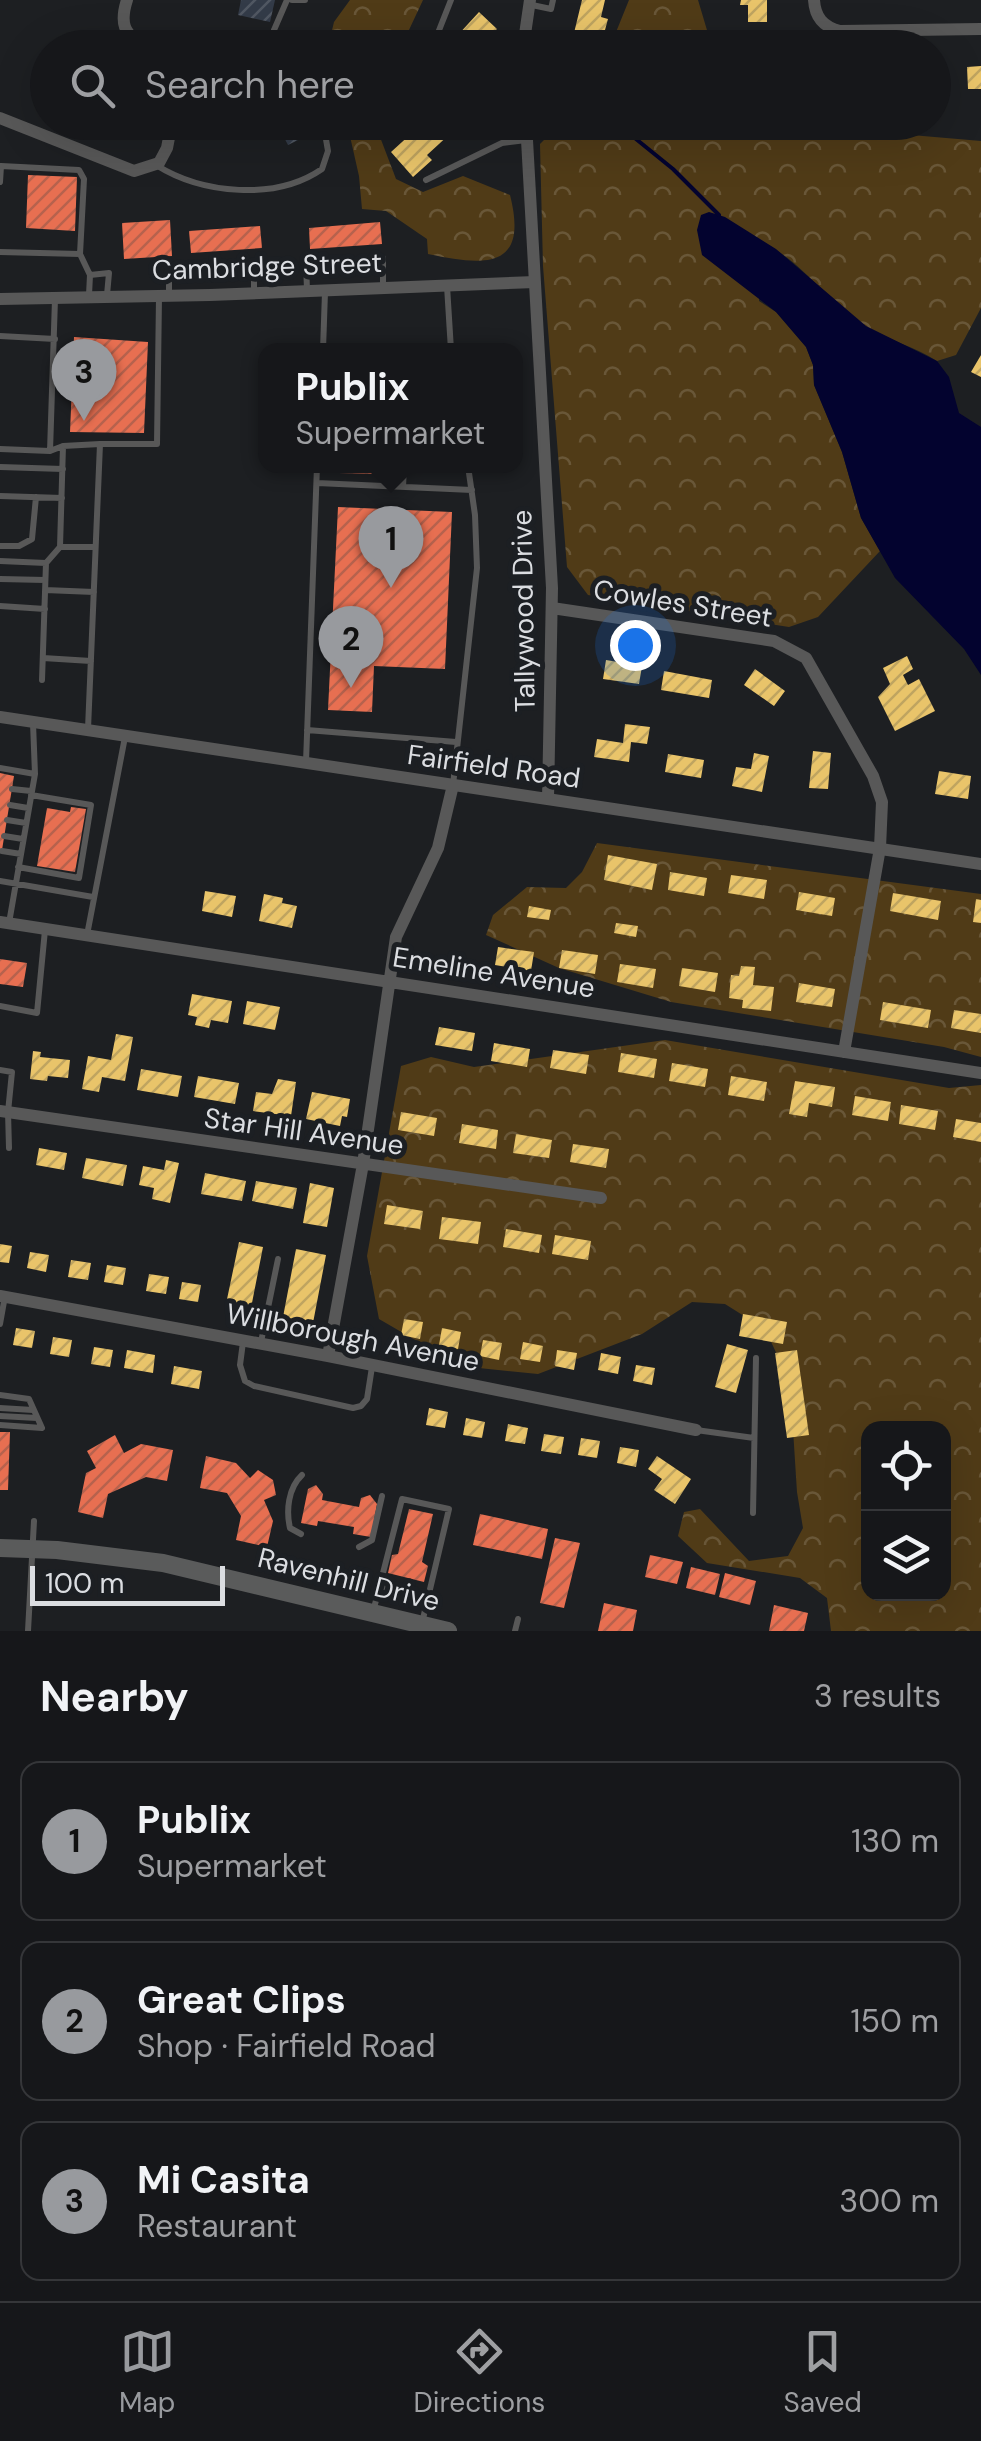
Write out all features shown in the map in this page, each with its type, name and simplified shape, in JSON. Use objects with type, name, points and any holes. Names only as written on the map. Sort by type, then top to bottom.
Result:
[{"type":"street","points":[[125,30],[122,21],[126,0]]},
{"type":"street","points":[[814,0],[818,18],[836,30]]},
{"type":"street","points":[[525,30],[529,2]]},
{"type":"street","points":[[910,30],[981,29]]},
{"type":"street","points":[[0,118],[30,131]]},
{"type":"street","points":[[52,140],[126,171],[143,171],[156,165],[164,156],[168,140]]},
{"type":"street","name":"Tallywood Drive","points":[[527,140],[552,608],[548,799]]},
{"type":"street","name":"Cambridge Street","points":[[0,299],[535,282]]},
{"type":"street","name":"Cowles Street","points":[[552,608],[774,642],[806,658],[877,784],[883,820],[844,1052]]},
{"type":"street","name":"Fairfield Road","points":[[0,717],[981,864]]},
{"type":"street","points":[[328,1356],[363,1164],[396,937],[438,848],[453,785]]},
{"type":"street","name":"Emeline Avenue","points":[[4,923],[981,1073]]},
{"type":"street","name":"Star Hill Avenue","points":[[4,1111],[601,1198]]},
{"type":"street","name":"Willborough Avenue","points":[[2,1296],[696,1430]]},
{"type":"street","name":"Ravenhill Drive","points":[[0,1548],[163,1563],[436,1629]]},
{"type":"lane","points":[[274,30],[290,0],[305,0]]},
{"type":"lane","points":[[440,30],[452,0]]},
{"type":"lane","points":[[529,2],[551,9],[553,0]]},
{"type":"lane","points":[[156,165],[172,175],[210,186],[250,190],[285,186],[322,169],[328,151],[326,140]]},
{"type":"lane","points":[[426,180],[502,143],[527,140]]},
{"type":"lane","points":[[0,182],[1,166],[79,170],[84,178],[80,254],[90,274],[88,297]]},
{"type":"lane","points":[[0,252],[80,254]]},
{"type":"lane","points":[[382,258],[383,287]]},
{"type":"lane","points":[[306,262],[307,290]]},
{"type":"lane","points":[[254,268],[254,292]]},
{"type":"lane","points":[[0,449],[50,451],[63,446],[157,444],[164,296],[169,270]]},
{"type":"lane","points":[[90,274],[108,273],[107,296]]},
{"type":"lane","points":[[447,285],[449,343]]},
{"type":"lane","points":[[323,343],[326,289]]},
{"type":"lane","points":[[50,451],[55,298]]},
{"type":"lane","points":[[0,336],[54,339]]},
{"type":"lane","points":[[88,730],[100,444]]},
{"type":"lane","points":[[42,680],[46,563],[60,548],[63,446]]},
{"type":"lane","points":[[0,467],[63,469]]},
{"type":"lane","points":[[306,763],[317,473]]},
{"type":"lane","points":[[403,487],[404,473]]},
{"type":"lane","points":[[453,785],[478,568],[469,473]]},
{"type":"lane","points":[[317,483],[472,490]]},
{"type":"lane","points":[[0,496],[62,498]]},
{"type":"lane","points":[[0,546],[19,546],[32,540],[36,497]]},
{"type":"lane","points":[[60,548],[96,548]]},
{"type":"lane","points":[[0,561],[46,563]]},
{"type":"lane","points":[[0,579],[46,580]]},
{"type":"lane","points":[[45,590],[94,592]]},
{"type":"lane","points":[[0,606],[45,610]]},
{"type":"lane","points":[[43,658],[91,661]]},
{"type":"lane","points":[[4,923],[16,884],[34,774],[33,722]]},
{"type":"lane","points":[[307,730],[456,742]]},
{"type":"lane","points":[[86,935],[126,736]]},
{"type":"lane","points":[[0,768],[34,774]]},
{"type":"lane","points":[[12,788],[91,805],[79,878],[18,867]]},
{"type":"lane","points":[[10,804],[29,808]]},
{"type":"lane","points":[[7,820],[26,823]]},
{"type":"lane","points":[[4,836],[23,839]]},
{"type":"lane","points":[[2,851],[21,854]]},
{"type":"lane","points":[[0,881],[94,896]]},
{"type":"lane","points":[[0,1006],[37,1013],[45,928]]},
{"type":"lane","points":[[0,1070],[12,1072],[4,1111],[9,1148]]},
{"type":"lane","points":[[261,1344],[278,1260]]},
{"type":"lane","points":[[0,1324],[2,1296]]},
{"type":"lane","points":[[243,1340],[240,1365],[244,1381],[353,1408],[361,1406],[367,1398],[372,1365]]},
{"type":"lane","points":[[752,1513],[756,1358]]},
{"type":"lane","points":[[0,1396],[28,1399],[42,1428],[0,1424]]},
{"type":"lane","points":[[0,1408],[37,1414]]},
{"type":"lane","points":[[0,1416],[37,1414]]},
{"type":"lane","points":[[696,1430],[754,1438]]},
{"type":"lane","points":[[301,1534],[290,1528],[286,1514],[296,1480],[302,1476]]},
{"type":"lane","points":[[359,1547],[372,1540],[382,1496]]},
{"type":"lane","points":[[373,1613],[402,1499],[449,1509],[428,1598],[436,1629]]},
{"type":"lane","points":[[28,1631],[34,1521]]},
{"type":"lane","points":[[380,1586],[428,1598]]},
{"type":"lane","points":[[515,1631],[518,1620]]},
{"type":"green space","points":[[350,0],[423,0],[409,30],[332,30]]},
{"type":"green space","points":[[629,0],[698,0],[707,30],[617,30]]},
{"type":"green space","points":[[351,140],[381,140],[396,179],[423,192],[463,176],[510,195],[513,238],[498,257],[484,260],[428,254],[427,239],[386,211],[362,209]]},
{"type":"green space","points":[[544,140],[981,141],[981,308],[956,355],[937,361],[866,327],[839,307],[791,260],[763,243],[759,301],[776,312],[806,347],[813,365],[814,385],[842,452],[861,518],[880,551],[818,617],[789,627],[588,595],[567,567],[543,266],[540,144]]},
{"type":"green space","points":[[597,843],[981,894],[981,1057],[944,1047],[671,1002],[559,968],[486,935],[493,915],[527,887],[566,888],[582,872]]},
{"type":"green space","points":[[665,1040],[949,1088],[981,1085],[981,1631],[831,1631],[827,1598],[800,1578],[707,1563],[678,1536],[684,1512],[700,1509],[749,1561],[788,1556],[803,1528],[790,1382],[765,1329],[725,1304],[692,1302],[642,1334],[538,1374],[460,1366],[379,1319],[367,1256],[401,1066],[431,1057],[474,1067]]},
{"type":"shaded area","points":[[709,212],[725,217],[776,249],[866,326],[937,361],[949,377],[959,413],[981,427],[981,675],[964,649],[895,578],[861,518],[842,452],[814,385],[813,365],[806,347],[776,312],[702,255],[697,230],[701,215]]},
{"type":"building: Homes","points":[[582,0],[605,0],[601,17],[608,19],[605,30],[575,30]]},
{"type":"building: Homes","points":[[741,0],[767,0],[767,22],[748,22],[748,5],[740,5]]},
{"type":"building: Homes","points":[[479,12],[497,29],[496,30],[462,30]]},
{"type":"building: Homes","points":[[981,66],[981,89],[968,89],[967,67]]},
{"type":"building: Homes","points":[[404,140],[443,140],[427,155],[432,160],[413,177],[391,152]]},
{"type":"building: Homes","points":[[981,355],[981,377],[971,372]]},
{"type":"building: Homes","points":[[907,656],[913,669],[903,675],[908,685],[919,679],[935,711],[895,731],[878,697],[890,684],[883,668]]},
{"type":"building: Homes","points":[[606,660],[642,666],[639,684],[603,679]]},
{"type":"building: Homes","points":[[755,669],[785,691],[774,706],[744,685]]},
{"type":"building: Homes","points":[[664,671],[712,680],[709,698],[661,690]]},
{"type":"building: Homes","points":[[625,724],[650,727],[647,744],[631,742],[629,762],[594,757],[597,739],[623,743]]},
{"type":"building: Homes","points":[[813,751],[831,753],[828,789],[809,788]]},
{"type":"building: Homes","points":[[754,753],[769,756],[762,792],[732,786],[736,767],[751,769]]},
{"type":"building: Homes","points":[[668,754],[704,760],[701,778],[665,772]]},
{"type":"building: Homes","points":[[939,771],[971,776],[968,799],[935,794]]},
{"type":"building: Homes","points":[[608,855],[657,864],[652,890],[604,880]]},
{"type":"building: Homes","points":[[670,872],[707,878],[704,896],[668,890]]},
{"type":"building: Homes","points":[[731,875],[767,880],[764,899],[728,893]]},
{"type":"building: Homes","points":[[205,891],[236,896],[232,917],[202,911]]},
{"type":"building: Homes","points":[[799,892],[835,898],[832,916],[796,910]]},
{"type":"building: Homes","points":[[893,893],[941,901],[938,920],[890,911]]},
{"type":"building: Homes","points":[[264,894],[297,906],[292,928],[259,921]]},
{"type":"building: Homes","points":[[976,899],[981,900],[981,923],[973,922]]},
{"type":"building: Homes","points":[[529,906],[551,910],[549,920],[527,917]]},
{"type":"building: Homes","points":[[616,923],[638,926],[636,937],[614,933]]},
{"type":"building: Homes","points":[[498,947],[534,952],[531,971],[495,965]]},
{"type":"building: Homes","points":[[562,950],[598,955],[595,974],[559,968]]},
{"type":"building: Homes","points":[[620,964],[656,969],[653,988],[617,982]]},
{"type":"building: Homes","points":[[741,966],[755,967],[753,985],[774,987],[771,1011],[742,1008],[743,1000],[729,998],[731,975],[739,976]]},
{"type":"building: Homes","points":[[682,968],[718,973],[715,992],[679,986]]},
{"type":"building: Homes","points":[[799,983],[835,989],[832,1007],[796,1002]]},
{"type":"building: Homes","points":[[192,994],[232,1001],[228,1023],[211,1020],[209,1028],[195,1025],[197,1017],[188,1015]]},
{"type":"building: Homes","points":[[247,1001],[280,1007],[275,1030],[243,1024]]},
{"type":"building: Homes","points":[[883,1002],[931,1010],[928,1028],[880,1020]]},
{"type":"building: Homes","points":[[954,1010],[981,1014],[981,1033],[951,1028]]},
{"type":"building: Homes","points":[[439,1027],[475,1033],[472,1051],[435,1045]]},
{"type":"building: Homes","points":[[116,1034],[133,1037],[125,1081],[102,1077],[99,1092],[82,1089],[88,1056],[111,1060]]},
{"type":"building: Homes","points":[[494,1043],[530,1049],[527,1067],[491,1061]]},
{"type":"building: Homes","points":[[553,1050],[589,1055],[586,1074],[550,1068]]},
{"type":"building: Homes","points":[[33,1051],[41,1052],[40,1057],[70,1060],[68,1078],[30,1079]]},
{"type":"building: Homes","points":[[621,1053],[657,1059],[654,1078],[618,1072]]},
{"type":"building: Homes","points":[[672,1063],[708,1069],[705,1087],[669,1081]]},
{"type":"building: Homes","points":[[141,1069],[182,1076],[178,1097],[137,1090]]},
{"type":"building: Homes","points":[[198,1076],[239,1083],[235,1104],[194,1097]]},
{"type":"building: Homes","points":[[731,1076],[767,1082],[764,1101],[728,1095]]},
{"type":"building: Homes","points":[[278,1079],[296,1082],[291,1116],[253,1111],[256,1092],[272,1094]]},
{"type":"building: Homes","points":[[795,1081],[835,1087],[832,1107],[809,1103],[807,1117],[789,1114]]},
{"type":"building: Homes","points":[[312,1092],[350,1099],[347,1117],[342,1116],[340,1126],[306,1119]]},
{"type":"building: Homes","points":[[855,1096],[891,1102],[888,1121],[852,1115]]},
{"type":"building: Homes","points":[[901,1105],[938,1111],[935,1130],[899,1124]]},
{"type":"building: Homes","points":[[401,1112],[437,1118],[434,1136],[398,1130]]},
{"type":"building: Homes","points":[[956,1119],[981,1123],[981,1142],[953,1137]]},
{"type":"building: Homes","points":[[462,1124],[498,1130],[496,1149],[459,1143]]},
{"type":"building: Homes","points":[[516,1134],[552,1140],[549,1158],[513,1153]]},
{"type":"building: Homes","points":[[573,1144],[609,1149],[606,1168],[570,1162]]},
{"type":"building: Homes","points":[[39,1148],[67,1153],[64,1170],[36,1165]]},
{"type":"building: Homes","points":[[86,1158],[127,1165],[123,1186],[82,1178]]},
{"type":"building: Homes","points":[[166,1160],[179,1163],[170,1203],[152,1199],[154,1188],[139,1185],[143,1166],[164,1170]]},
{"type":"building: Homes","points":[[205,1173],[246,1181],[242,1201],[201,1194]]},
{"type":"building: Homes","points":[[256,1181],[297,1188],[293,1209],[252,1201]]},
{"type":"building: Homes","points":[[310,1183],[334,1188],[327,1227],[303,1223]]},
{"type":"building: Homes","points":[[387,1205],[423,1211],[420,1229],[384,1224]]},
{"type":"building: Homes","points":[[442,1217],[481,1222],[478,1244],[439,1239]]},
{"type":"building: Homes","points":[[506,1229],[542,1235],[539,1253],[503,1247]]},
{"type":"building: Homes","points":[[555,1235],[591,1241],[588,1260],[552,1254]]},
{"type":"building: Homes","points":[[239,1242],[263,1247],[251,1308],[226,1304]]},
{"type":"building: Homes","points":[[0,1244],[12,1246],[9,1263],[0,1262]]},
{"type":"building: Homes","points":[[296,1249],[326,1255],[313,1323],[283,1317]]},
{"type":"building: Homes","points":[[30,1252],[49,1255],[46,1272],[27,1268]]},
{"type":"building: Homes","points":[[71,1260],[91,1263],[88,1280],[68,1277]]},
{"type":"building: Homes","points":[[107,1265],[126,1268],[123,1285],[104,1282]]},
{"type":"building: Homes","points":[[149,1274],[169,1277],[166,1294],[146,1291]]},
{"type":"building: Homes","points":[[182,1282],[201,1285],[198,1302],[179,1299]]},
{"type":"building: Homes","points":[[743,1314],[787,1322],[783,1344],[739,1336]]},
{"type":"building: Homes","points":[[404,1319],[423,1322],[420,1339],[401,1335]]},
{"type":"building: Homes","points":[[16,1328],[35,1331],[32,1348],[13,1345]]},
{"type":"building: Homes","points":[[442,1328],[461,1332],[458,1349],[439,1345]]},
{"type":"building: Homes","points":[[53,1337],[72,1340],[69,1357],[50,1354]]},
{"type":"building: Homes","points":[[483,1340],[502,1343],[499,1360],[480,1356]]},
{"type":"building: Homes","points":[[523,1342],[543,1346],[540,1362],[520,1359]]},
{"type":"building: Homes","points":[[727,1344],[748,1350],[736,1393],[715,1387]]},
{"type":"building: Homes","points":[[94,1347],[113,1350],[110,1367],[91,1364]]},
{"type":"building: Homes","points":[[127,1350],[155,1355],[153,1373],[124,1368]]},
{"type":"building: Homes","points":[[557,1350],[577,1353],[574,1370],[555,1366]]},
{"type":"building: Homes","points":[[797,1350],[809,1435],[787,1438],[775,1353]]},
{"type":"building: Homes","points":[[601,1353],[621,1357],[618,1374],[598,1370]]},
{"type":"building: Homes","points":[[636,1365],[655,1368],[652,1385],[633,1381]]},
{"type":"building: Homes","points":[[174,1366],[202,1371],[199,1389],[171,1384]]},
{"type":"building: Homes","points":[[429,1408],[448,1412],[445,1428],[426,1425]]},
{"type":"building: Homes","points":[[466,1418],[485,1422],[482,1438],[463,1435]]},
{"type":"building: Homes","points":[[508,1424],[528,1428],[525,1444],[505,1441]]},
{"type":"building: Homes","points":[[544,1434],[564,1437],[561,1454],[541,1451]]},
{"type":"building: Homes","points":[[581,1438],[600,1441],[597,1458],[578,1455]]},
{"type":"building: Homes","points":[[620,1447],[639,1450],[636,1467],[617,1463]]},
{"type":"building: Homes","points":[[657,1456],[691,1479],[675,1504],[654,1490],[662,1479],[648,1469]]},
{"type":"building: Shops","points":[[28,175],[77,177],[75,231],[26,228]]},
{"type":"building: Shops","points":[[170,220],[172,256],[124,259],[122,223]]},
{"type":"building: Shops","points":[[380,222],[382,244],[310,249],[309,228]]},
{"type":"building: Shops","points":[[260,226],[262,248],[191,253],[189,231]]},
{"type":"building: Shops","points":[[74,337],[148,342],[144,433],[70,432]]},
{"type":"building: Shops","points":[[338,507],[452,512],[445,669],[374,666],[372,712],[328,710]]},
{"type":"building: Shops","points":[[0,773],[14,776],[2,850],[0,850]]},
{"type":"building: Shops","points":[[71,807],[86,809],[75,872],[37,866],[47,808],[70,812]]},
{"type":"building: Shops","points":[[0,959],[27,963],[23,987],[0,984]]},
{"type":"building: Shops","points":[[0,1432],[10,1432],[8,1490],[0,1490]]},
{"type":"building: Shops","points":[[115,1435],[124,1453],[141,1444],[173,1450],[167,1481],[146,1477],[108,1494],[103,1518],[78,1512],[86,1473],[96,1468],[87,1451]]},
{"type":"building: Shops","points":[[206,1456],[236,1463],[250,1478],[258,1470],[273,1480],[276,1495],[264,1500],[273,1521],[267,1547],[236,1540],[241,1516],[227,1493],[200,1488]]},
{"type":"building: Shops","points":[[316,1485],[323,1494],[322,1500],[359,1507],[361,1498],[370,1495],[377,1504],[371,1537],[353,1534],[354,1527],[318,1521],[317,1526],[301,1523],[308,1489]]},
{"type":"building: Shops","points":[[409,1509],[433,1514],[422,1562],[428,1566],[424,1582],[388,1573],[392,1555],[398,1554]]},
{"type":"building: Shops","points":[[480,1514],[548,1529],[542,1559],[473,1545]]},
{"type":"building: Shops","points":[[555,1538],[580,1543],[564,1608],[540,1603]]},
{"type":"building: Shops","points":[[650,1555],[683,1562],[677,1584],[645,1577]]},
{"type":"building: Shops","points":[[691,1567],[720,1574],[715,1595],[686,1588]]},
{"type":"building: Shops","points":[[725,1573],[756,1581],[750,1605],[719,1597]]},
{"type":"building: Shops","points":[[604,1603],[637,1610],[633,1631],[598,1631]]},
{"type":"building: Shops","points":[[774,1605],[808,1613],[804,1631],[769,1631]]},
{"type":"building: Other","points":[[241,0],[275,0],[270,22],[238,15]]},
{"type":"waterway","points":[[637,140],[719,215]]},
{"type":"place","name":"Mi Casita","points":[[84,421]]},
{"type":"place","name":"Publix","points":[[391,588]]},
{"type":"place","name":"Great Clips","points":[[351,688]]}]
